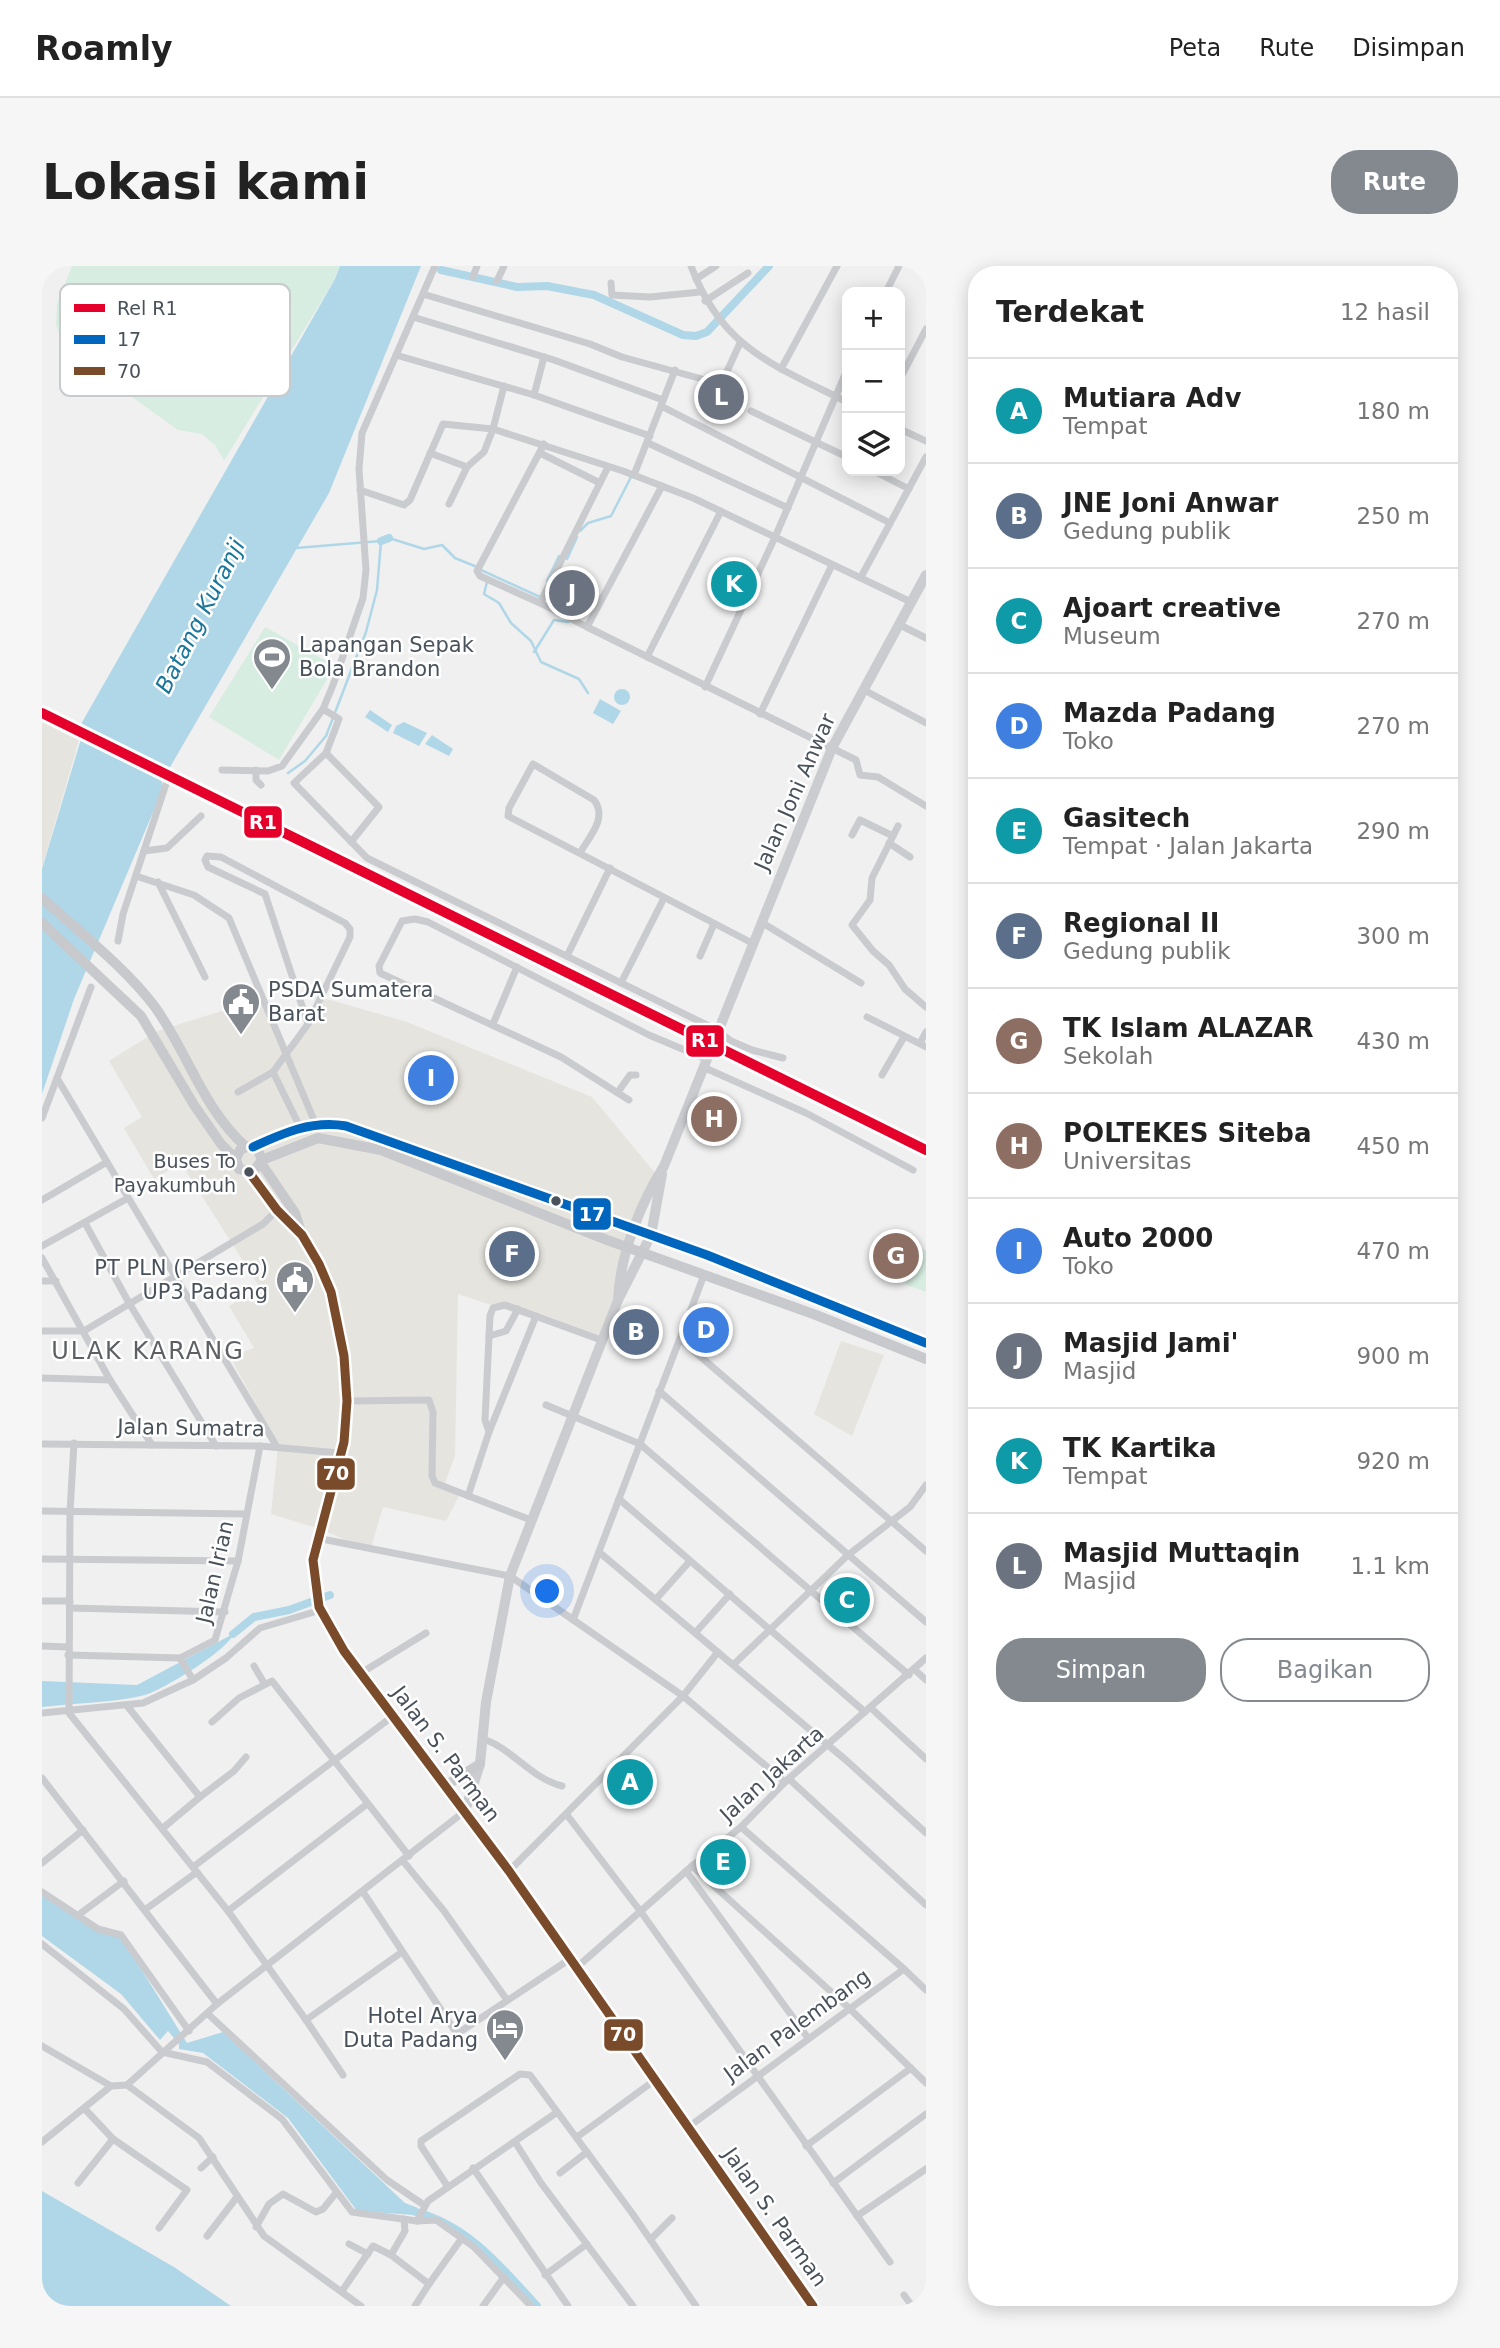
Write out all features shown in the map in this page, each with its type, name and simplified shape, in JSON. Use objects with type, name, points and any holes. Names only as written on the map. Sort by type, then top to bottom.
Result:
[{"type":"main road","name":"Jalan Joni Anwar","points":[[664,1166],[832,748],[926,575]]},
{"type":"main road","points":[[42,898],[110,960],[155,1008],[214,1110],[249,1147],[260,1152],[262,1161],[295,1213],[302,1234]]},
{"type":"main road","points":[[42,923],[141,1016],[194,1105],[221,1144],[236,1159],[239,1168],[249,1172],[262,1161],[318,1138],[381,1150],[628,1248],[926,1359]]},
{"type":"main road","points":[[236,1159],[238,1152],[300,1127],[346,1126],[652,1235],[926,1343]]},
{"type":"main road","points":[[618,1300],[628,1248],[648,1192],[664,1166]]},
{"type":"main road","points":[[465,1811],[480,1764],[492,1664],[510,1576],[601,1340],[618,1300],[652,1235],[664,1166]]},
{"type":"main road","name":"Jalan S. Parman","points":[[249,1172],[277,1210],[302,1234],[331,1292],[342,1347],[347,1401],[344,1442],[313,1560],[315,1591],[320,1608],[344,1651],[509,1871],[813,2306]]},
{"type":"main road","points":[[445,1786],[480,1764]]},
{"type":"street","points":[[222,770],[275,770],[282,766],[323,709],[363,598],[360,490],[362,433],[435,266]]},
{"type":"street","points":[[474,277],[477,266]]},
{"type":"street","points":[[497,281],[503,266]]},
{"type":"street","points":[[691,266],[705,301],[719,322],[740,343],[780,369],[842,400]]},
{"type":"street","points":[[696,279],[716,266]]},
{"type":"street","points":[[780,369],[837,266]]},
{"type":"street","points":[[888,287],[899,266]]},
{"type":"street","points":[[705,301],[748,273]]},
{"type":"street","points":[[611,283],[612,295],[650,297],[701,292]]},
{"type":"street","points":[[423,294],[590,344],[622,357],[713,382],[721,381],[740,343]]},
{"type":"street","points":[[413,317],[544,357],[662,403],[890,523]]},
{"type":"street","points":[[905,369],[926,329]]},
{"type":"street","points":[[396,355],[534,395],[649,440],[788,508]]},
{"type":"street","points":[[534,395],[544,357]]},
{"type":"street","points":[[634,475],[675,370]]},
{"type":"street","points":[[705,687],[776,535],[842,380]]},
{"type":"street","points":[[449,504],[467,467],[483,454],[504,386]]},
{"type":"street","points":[[751,411],[842,454]]},
{"type":"street","points":[[360,490],[404,505],[410,500],[444,423],[492,429],[544,444],[662,486],[776,535],[911,602]]},
{"type":"street","points":[[905,431],[926,441]]},
{"type":"street","points":[[544,444],[477,571],[480,576],[540,603],[858,761],[860,775],[878,777],[926,806]]},
{"type":"street","points":[[430,453],[467,467]]},
{"type":"street","points":[[540,453],[600,483]]},
{"type":"street","points":[[861,577],[926,457]]},
{"type":"street","points":[[540,603],[608,467]]},
{"type":"street","points":[[884,476],[909,489]]},
{"type":"street","points":[[587,627],[662,486]]},
{"type":"street","points":[[647,657],[721,511]]},
{"type":"street","points":[[760,714],[832,565]]},
{"type":"street","points":[[900,625],[926,638]]},
{"type":"street","points":[[864,690],[926,723]]},
{"type":"street","points":[[323,709],[337,718],[326,753],[294,783],[367,858],[717,1031],[731,1041],[751,1050],[783,1058]]},
{"type":"street","points":[[326,753],[379,807],[351,842]]},
{"type":"street","points":[[580,853],[599,821],[598,806],[594,800],[533,764],[509,808],[508,816],[752,943]]},
{"type":"street","points":[[256,770],[256,780],[261,785]]},
{"type":"street","points":[[118,941],[123,914],[167,781]]},
{"type":"street","points":[[144,851],[167,848],[201,816]]},
{"type":"street","points":[[852,835],[860,820],[891,839],[910,858]]},
{"type":"street","points":[[898,826],[873,878],[870,900],[852,925],[873,951],[889,965],[905,989],[926,1007]]},
{"type":"street","points":[[237,1092],[274,1072],[286,1056],[308,1024],[349,937],[350,929],[345,923],[270,886],[219,856],[206,857],[208,867],[265,894],[308,1024]]},
{"type":"street","points":[[567,956],[610,869]]},
{"type":"street","points":[[136,876],[194,895],[229,918],[316,1125]]},
{"type":"street","points":[[158,882],[205,977]]},
{"type":"street","points":[[265,894],[270,886]]},
{"type":"street","points":[[621,983],[664,898]]},
{"type":"street","points":[[629,1100],[561,1057],[382,974],[379,966],[402,921],[415,919],[428,922],[913,1170]]},
{"type":"street","points":[[761,922],[862,983]]},
{"type":"street","points":[[700,956],[713,924]]},
{"type":"street","points":[[493,1024],[517,967]]},
{"type":"street","points":[[42,1118],[91,987]]},
{"type":"street","points":[[867,1017],[923,1045],[926,1032]]},
{"type":"street","points":[[882,1075],[904,1037]]},
{"type":"street","points":[[274,1072],[300,1127]]},
{"type":"street","points":[[618,1092],[630,1075],[636,1075]]},
{"type":"street","points":[[57,1078],[277,1447]]},
{"type":"street","points":[[42,1200],[107,1162]]},
{"type":"street","points":[[42,1246],[128,1198]]},
{"type":"street","points":[[42,1331],[84,1331],[262,1224],[277,1210]]},
{"type":"street","points":[[85,1223],[129,1303],[216,1446]]},
{"type":"street","points":[[42,1258],[110,1380],[152,1446]]},
{"type":"street","points":[[573,1620],[704,1275]]},
{"type":"street","points":[[42,1281],[56,1281]]},
{"type":"street","points":[[489,1432],[485,1420],[490,1316],[494,1308],[501,1304],[518,1309],[601,1340]]},
{"type":"street","points":[[489,1336],[506,1331],[518,1309]]},
{"type":"street","points":[[468,1496],[489,1432],[536,1316]]},
{"type":"street","points":[[680,1339],[926,1551]]},
{"type":"street","points":[[42,1378],[110,1380]]},
{"type":"street","points":[[659,1391],[926,1622]]},
{"type":"street","points":[[347,1401],[430,1401],[433,1479],[440,1486],[531,1520]]},
{"type":"street","points":[[546,1405],[640,1444],[810,1591],[912,1672],[926,1680]]},
{"type":"street","points":[[74,1443],[70,1512],[72,1560],[68,1711],[228,1911],[344,2075]]},
{"type":"street","name":"Jalan Sumatra","points":[[42,1444],[260,1446],[340,1453]]},
{"type":"street","name":"Jalan Irian","points":[[42,1646],[68,1651],[180,1660],[215,1640],[225,1612],[237,1561],[260,1446]]},
{"type":"street","points":[[734,1664],[848,1555],[916,1501],[926,1485]]},
{"type":"street","points":[[619,1499],[769,1630],[926,1759]]},
{"type":"street","points":[[42,1511],[246,1514]]},
{"type":"street","points":[[317,1538],[510,1576],[683,1696],[787,1781],[926,1905]]},
{"type":"street","points":[[599,1552],[734,1664],[926,1833]]},
{"type":"street","points":[[42,1559],[237,1561]]},
{"type":"street","points":[[657,1598],[690,1561]]},
{"type":"street","points":[[696,1632],[730,1594]]},
{"type":"street","points":[[42,1601],[70,1605],[225,1612]]},
{"type":"street","points":[[42,1713],[128,1707],[147,1702],[226,1658],[254,1631],[320,1608]]},
{"type":"street","points":[[361,1673],[426,1633]]},
{"type":"street","points":[[509,1871],[683,1696],[718,1652]]},
{"type":"street","name":"Jalan Jakarta","points":[[402,1952],[457,2034],[507,2000],[573,1964],[640,1912],[741,1827],[787,1781],[926,1658]]},
{"type":"street","points":[[180,1660],[192,1678]]},
{"type":"street","points":[[254,1666],[264,1683]]},
{"type":"street","points":[[212,1722],[239,1698],[264,1683],[273,1682],[368,1804],[507,2000]]},
{"type":"street","points":[[128,1707],[200,1797]]},
{"type":"street","points":[[146,1909],[333,1759],[393,1716]]},
{"type":"street","points":[[483,1739],[500,1744],[518,1763],[562,1786]]},
{"type":"street","points":[[163,1828],[234,1772],[246,1756]]},
{"type":"street","points":[[42,1778],[217,2004]]},
{"type":"street","points":[[228,1911],[368,1804]]},
{"type":"street","points":[[127,2085],[162,2052],[188,2033],[217,2004],[465,1811]]},
{"type":"street","points":[[567,1815],[640,1912],[890,2262]]},
{"type":"street","points":[[741,1827],[926,1990]]},
{"type":"street","points":[[42,1863],[83,1830]]},
{"type":"street","points":[[689,1869],[849,2008],[924,2078]]},
{"type":"street","points":[[689,1869],[808,2038]]},
{"type":"street","points":[[77,1916],[124,1881]]},
{"type":"street","points":[[42,1892],[98,1929],[121,1935],[188,2033]]},
{"type":"street","points":[[306,2020],[402,1952],[363,1892]]},
{"type":"street","points":[[42,1944],[124,2009],[162,2052],[207,2062],[282,2119],[336,2193],[357,2215],[436,2220],[462,2238],[504,2277],[526,2304]]},
{"type":"street","name":"Jalan Palembang","points":[[687,2128],[904,1969]]},
{"type":"street","points":[[208,2014],[387,2180],[423,2208]]},
{"type":"street","points":[[42,2046],[111,2086],[127,2085],[189,2129],[213,2157],[256,2227],[361,2306]]},
{"type":"street","points":[[806,2147],[911,2068]]},
{"type":"street","points":[[448,2186],[421,2146],[422,2140],[523,2073],[532,2077],[651,2239],[696,2306]]},
{"type":"street","points":[[576,2137],[654,2080]]},
{"type":"street","points":[[42,2142],[111,2086]]},
{"type":"street","points":[[84,2108],[113,2139],[187,2190],[159,2228]]},
{"type":"street","points":[[417,2220],[423,2208],[448,2186],[556,2113]]},
{"type":"street","points":[[833,2183],[926,2114]]},
{"type":"street","points":[[78,2183],[113,2139]]},
{"type":"street","points":[[515,2142],[633,2306]]},
{"type":"street","points":[[560,2173],[587,2152]]},
{"type":"street","points":[[201,2168],[213,2157]]},
{"type":"street","points":[[473,2168],[565,2305]]},
{"type":"street","points":[[857,2216],[926,2169]]},
{"type":"street","points":[[256,2227],[269,2204],[283,2194],[316,2212],[323,2209],[336,2193]]},
{"type":"street","points":[[207,2236],[237,2197]]},
{"type":"street","points":[[651,2239],[671,2218]]},
{"type":"street","points":[[391,2255],[405,2231],[404,2219]]},
{"type":"street","points":[[415,2306],[462,2238]]},
{"type":"street","points":[[349,2244],[368,2254]]},
{"type":"street","points":[[545,2275],[587,2244]]},
{"type":"street","points":[[342,2291],[373,2246],[391,2255],[429,2284]]},
{"type":"street","points":[[483,2306],[504,2277]]},
{"type":"street","points":[[904,2295],[912,2306]]},
{"type":"shaded area","points":[[42,720],[79,740],[42,868]]},
{"type":"shaded area","points":[[323,998],[407,1022],[592,1097],[656,1174],[598,1341],[458,1294],[455,1456],[443,1488],[461,1492],[446,1521],[383,1507],[370,1551],[323,1530],[271,1514],[278,1445],[230,1357],[254,1348],[229,1306],[260,1288],[181,1163],[154,1179],[124,1128],[142,1117],[109,1061],[157,1031],[261,999],[288,1059]]},
{"type":"shaded area","points":[[841,1341],[884,1355],[852,1436],[814,1414]]},
{"type":"green space","points":[[72,266],[340,266],[335,279],[290,353],[290,284],[65,284]]},
{"type":"green space","points":[[60,296],[60,336],[56,325]]},
{"type":"green space","points":[[131,396],[264,396],[224,461],[215,445],[202,434],[178,430]]},
{"type":"green space","name":"Lapangan Sepak Bola Brandon","points":[[265,627],[335,666],[279,760],[209,717]]},
{"type":"green space","points":[[919,1248],[926,1250],[926,1292],[905,1284]]},
{"type":"water","name":"Batang Kuranji","points":[[340,266],[421,266],[329,493],[162,781],[162,791],[74,999],[42,1094],[42,869],[84,729],[81,724],[268,396],[290,396],[290,358]]},
{"type":"water","points":[[619,689],[625,689],[630,697],[628,703],[619,705],[614,700],[614,694]]},
{"type":"water","points":[[600,699],[621,711],[613,724],[593,713]]},
{"type":"water","points":[[370,710],[392,725],[388,732],[365,717]]},
{"type":"water","points":[[404,722],[427,733],[419,746],[393,733],[396,726]]},
{"type":"water","points":[[432,735],[453,749],[449,756],[425,744]]},
{"type":"water","points":[[233,1634],[229,1641],[208,1659],[153,1692],[132,1698],[42,1707],[42,1681],[137,1685]]},
{"type":"water","points":[[42,1896],[100,1932],[120,1935],[187,2043],[223,2032],[405,2203],[418,2208],[414,2215],[357,2211],[288,2118],[203,2053],[179,2049],[179,2044],[168,2031],[160,2040],[121,1994],[42,1936]]},
{"type":"water","points":[[42,2191],[174,2267],[231,2306],[42,2306]]},
{"type":"waterway","points":[[441,270],[517,287],[547,286],[594,295],[683,335],[696,336],[707,332],[769,266]]},
{"type":"waterway","points":[[580,531],[588,523],[611,516],[631,477]]},
{"type":"waterway","points":[[567,559],[577,537]]},
{"type":"waterway","points":[[389,538],[424,549],[442,545],[455,558],[477,567]]},
{"type":"waterway","points":[[381,541],[389,538]]},
{"type":"waterway","points":[[288,773],[305,761],[326,736],[366,632],[377,590],[381,541],[296,548]]},
{"type":"waterway","points":[[547,581],[559,556]]},
{"type":"waterway","points":[[481,570],[540,597]]},
{"type":"waterway","points":[[487,582],[484,594],[499,603],[511,623],[531,641],[541,662],[579,679],[588,693]]},
{"type":"waterway","points":[[534,652],[554,620],[568,622]]},
{"type":"waterway","points":[[233,1634],[254,1617],[289,1610],[330,1595]]},
{"type":"waterway","points":[[416,2212],[435,2218],[468,2238],[497,2263],[537,2306]]},
{"type":"rail line","name":"R1","points":[[42,713],[926,1150]]},
{"type":"transit line","name":"17","points":[[253,1147],[310,1126],[346,1126],[707,1255],[926,1343]]},
{"type":"transit line","name":"70","points":[[249,1172],[277,1210],[302,1235],[319,1264],[331,1292],[344,1356],[347,1401],[344,1442],[313,1560],[319,1607],[344,1651],[509,1871],[813,2306]]},
{"type":"place","name":"Masjid Muttaqin","points":[[721,397]]},
{"type":"place","name":"TK Kartika","points":[[734,584]]},
{"type":"place","name":"Masjid Jami'","points":[[572,593]]},
{"type":"place","name":"Lapangan Sepak Bola Brandon","points":[[272,691]]},
{"type":"place","name":"PSDA Sumatera Barat","points":[[241,1036]]},
{"type":"place","name":"Auto 2000","points":[[431,1078]]},
{"type":"place","name":"POLTEKES Siteba","points":[[714,1119]]},
{"type":"place","name":"Buses To Payakumbuh","points":[[249,1172]]},
{"type":"place","name":"Regional II","points":[[512,1254]]},
{"type":"place","name":"TK Islam ALAZAR","points":[[896,1256]]},
{"type":"place","name":"PT PLN (Persero) UP3 Padang","points":[[295,1314]]},
{"type":"place","name":"Mazda Padang","points":[[706,1330]]},
{"type":"place","name":"JNE Joni Anwar","points":[[636,1332]]},
{"type":"place","name":"Ajoart creative","points":[[847,1600]]},
{"type":"place","name":"Mutiara Adv","points":[[630,1782]]},
{"type":"place","name":"Gasitech","points":[[723,1862]]},
{"type":"place","name":"Hotel Arya Duta Padang","points":[[505,2062]]},
{"type":"district","name":"ULAK KARANG","points":[[148,1351]]}]
